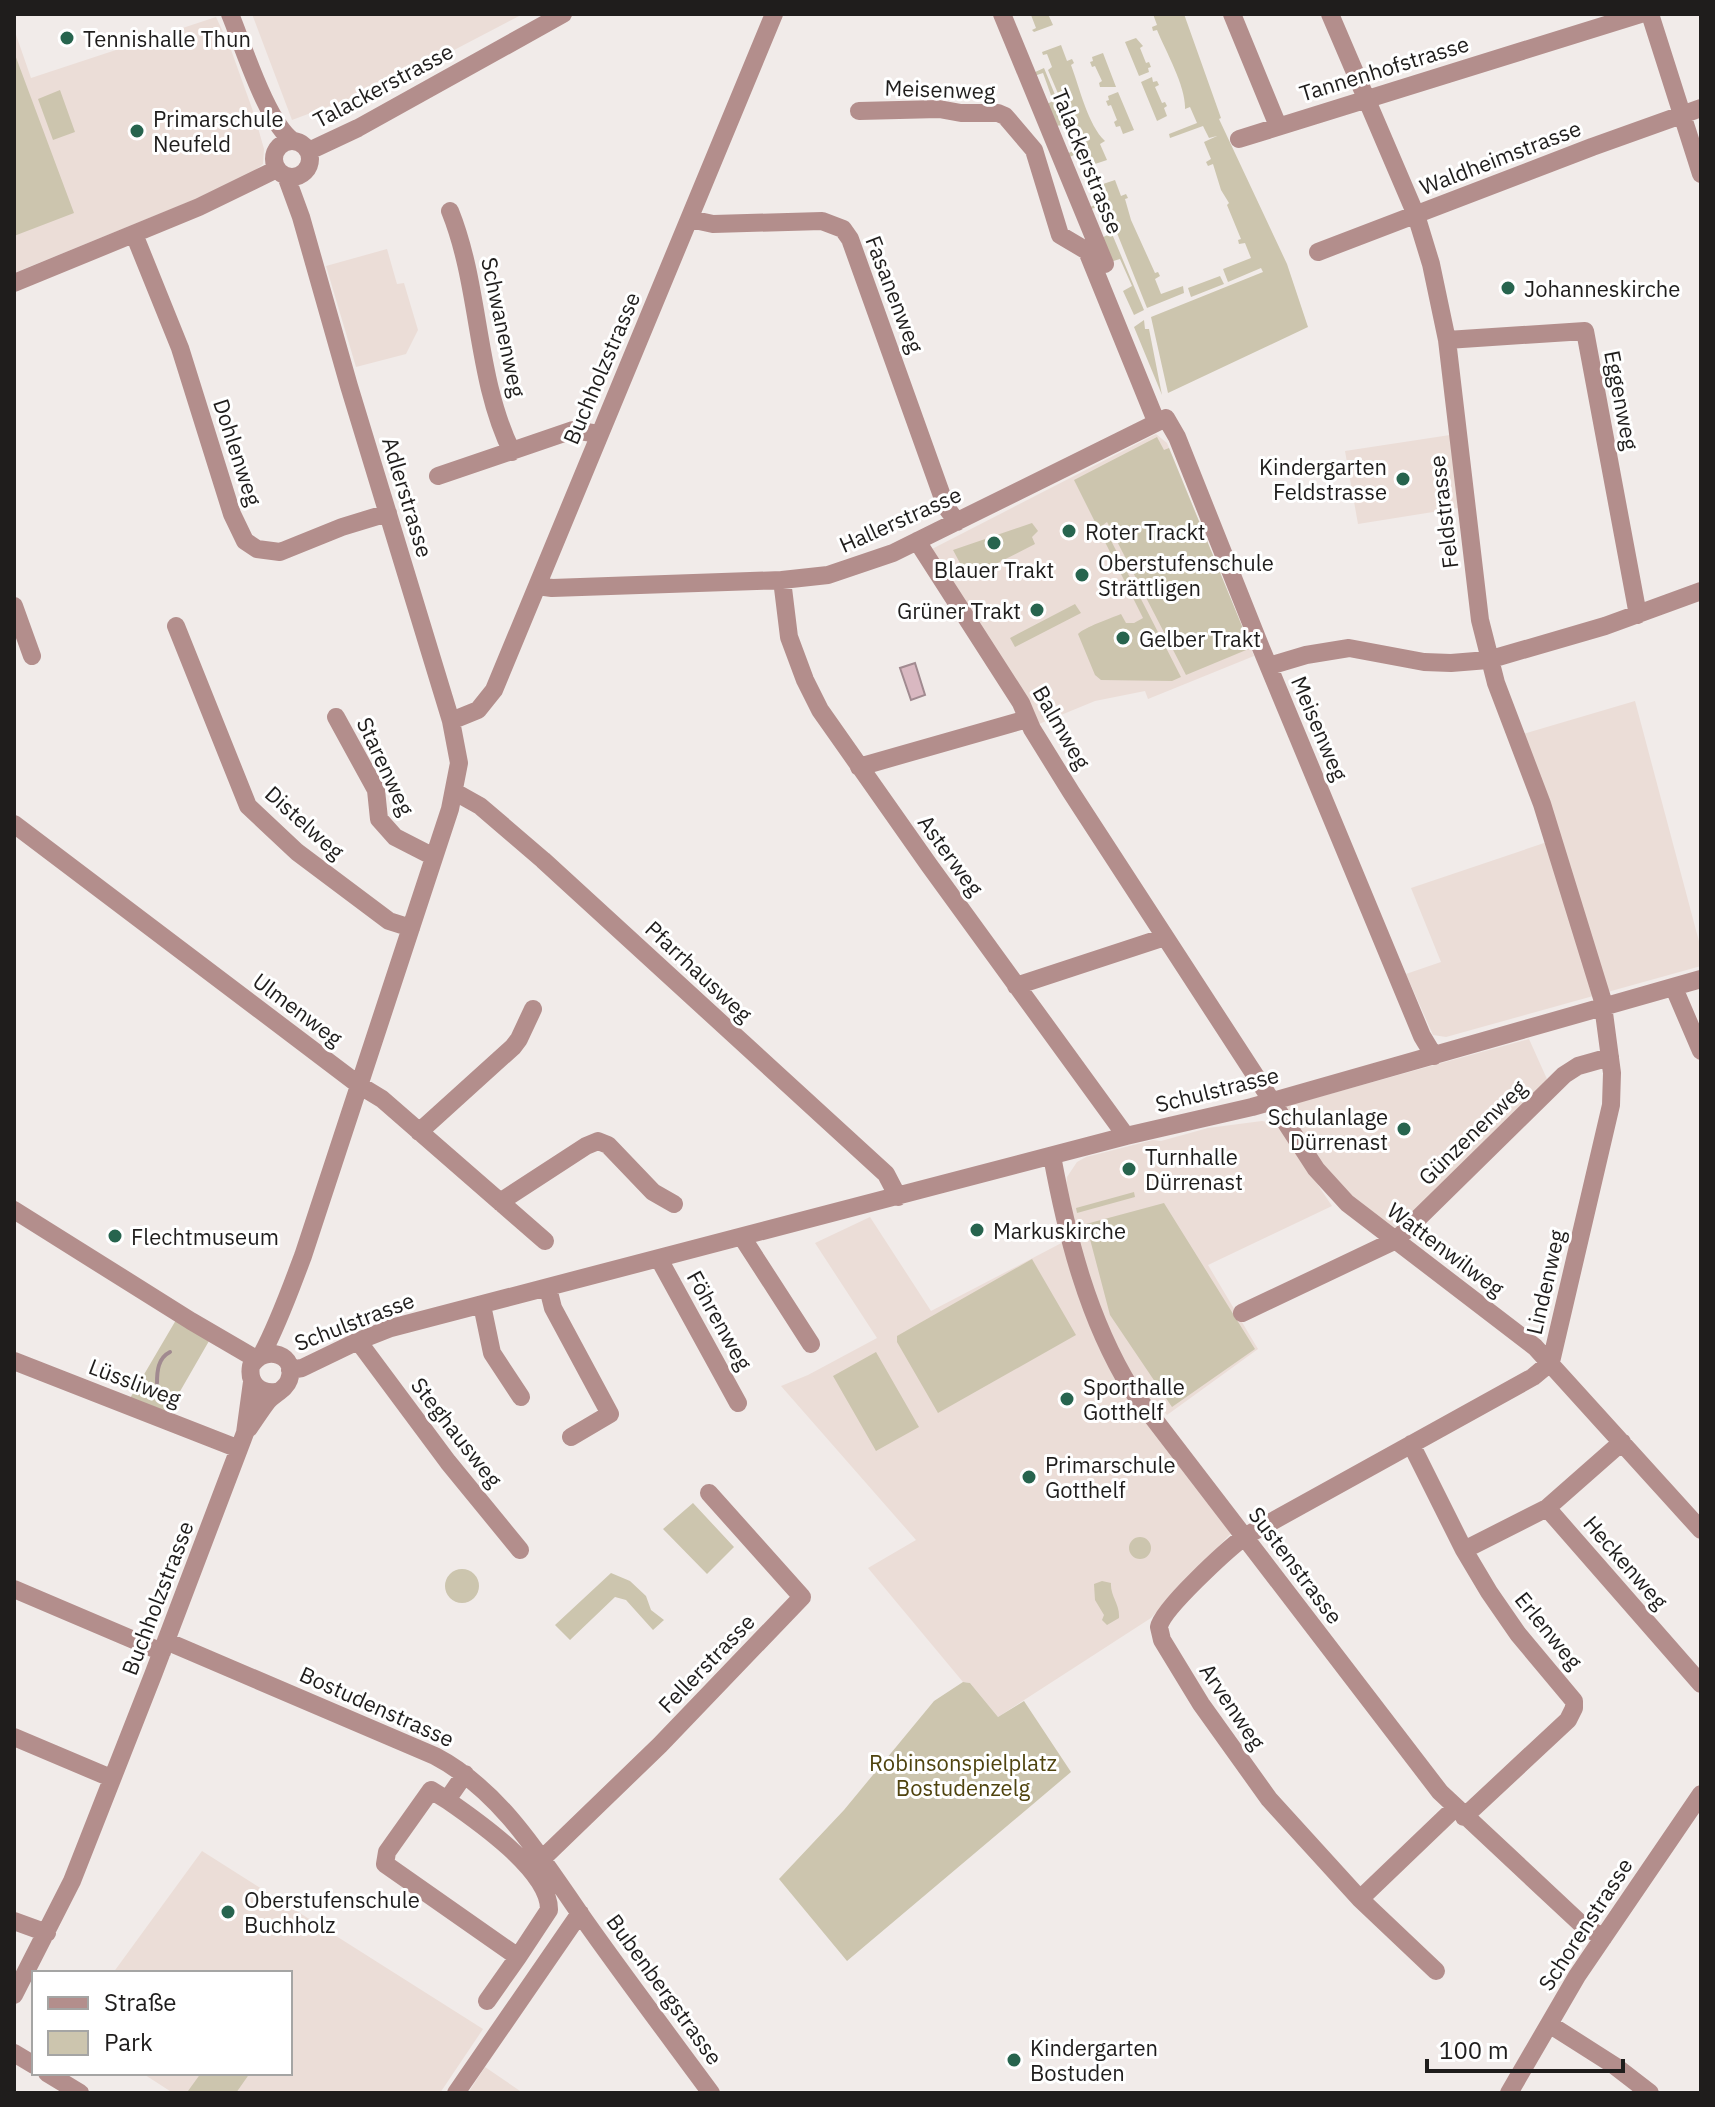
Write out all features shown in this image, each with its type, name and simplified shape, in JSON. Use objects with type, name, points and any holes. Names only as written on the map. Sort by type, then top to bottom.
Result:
[{"type":"street","points":[[230,14],[265,103],[286,136],[303,154]]},
{"type":"street","name":"Talackerstrasse","points":[[303,154],[358,128],[563,14]]},
{"type":"street","name":"Buchholzstrasse","points":[[451,721],[471,715],[490,698],[774,14]]},
{"type":"street","name":"Talackerstrasse","points":[[1002,14],[1130,326]]},
{"type":"street","name":"Tannenhofstrasse","points":[[1232,14],[1278,126]]},
{"type":"street","name":"Feldstrasse","points":[[1330,14],[1416,215],[1431,264],[1447,340],[1480,620],[1488,660],[1549,827],[1604,1007]]},
{"type":"street","name":"Tannenhofstrasse","points":[[1239,139],[1641,14]]},
{"type":"street","points":[[1650,14],[1692,111],[1701,174]]},
{"type":"street","name":"Adlerstrasse","points":[[265,103],[267,125],[279,166],[301,217],[451,721],[459,763],[455,792]]},
{"type":"street","name":"Meisenweg","points":[[859,111],[939,109],[961,113],[998,113],[1010,119],[1034,150],[1060,235],[1087,251],[1161,419],[1177,437],[1420,1032],[1434,1056]]},
{"type":"street","name":"Waldheimstrasse","points":[[1318,252],[1692,111]]},
{"type":"street","points":[[279,166],[280,146],[303,154]]},
{"type":"street","points":[[279,166],[297,176],[303,154]]},
{"type":"street","name":"Adlerstrasse","points":[[301,217],[303,154]]},
{"type":"street","points":[[14,283],[238,190],[279,166]]},
{"type":"street","name":"Schwanenweg","points":[[450,211],[462,249],[490,389],[512,452]]},
{"type":"street","name":"Fasanenweg","points":[[690,219],[713,224],[822,221],[843,229],[850,239],[946,507],[957,522]]},
{"type":"street","name":"Dohlenweg","points":[[134,234],[180,348],[232,514],[245,541],[257,549],[280,552],[342,527],[388,513]]},
{"type":"street","name":"Eggenweg","points":[[1447,340],[1585,331],[1638,615]]},
{"type":"street","name":"Hallerstrasse","points":[[537,586],[782,580],[828,575],[878,559],[917,541],[1161,419]]},
{"type":"street","points":[[438,476],[573,430],[599,434]]},
{"type":"street","name":"Balmweg","points":[[917,541],[1021,703],[1027,719],[1071,792],[1273,1101]]},
{"type":"street","name":"Asterweg","points":[[782,580],[789,637],[820,710],[1126,1136]]},
{"type":"street","points":[[1269,666],[1306,655],[1349,648],[1424,662],[1488,660],[1638,615],[1701,591]]},
{"type":"street","points":[[14,606],[32,656]]},
{"type":"street","name":"Distelweg","points":[[176,626],[248,806],[297,852],[389,921],[411,928]]},
{"type":"street","name":"Starenweg","points":[[336,717],[376,790],[379,819],[395,837],[434,857]]},
{"type":"street","points":[[859,767],[1027,719]]},
{"type":"street","points":[[281,1317],[250,1370],[252,1382],[263,1391],[276,1392],[288,1382],[280,1347],[281,1317],[455,792]]},
{"type":"street","name":"Pfarrhausweg","points":[[455,792],[480,806],[543,860],[886,1174],[898,1197]]},
{"type":"street","name":"Ulmenweg","points":[[14,824],[359,1085],[382,1099],[545,1241]]},
{"type":"street","points":[[1016,986],[1165,937]]},
{"type":"street","name":"Schulstrasse","points":[[286,1363],[302,1368],[391,1328],[550,1292],[742,1237],[1126,1136],[1273,1101],[1701,979]]},
{"type":"street","points":[[1674,988],[1701,1051]]},
{"type":"street","name":"Lindenweg","points":[[1244,1537],[1533,1377],[1551,1362],[1611,1105],[1613,1090],[1604,1007]]},
{"type":"street","points":[[419,1132],[513,1047],[533,1009]]},
{"type":"street","name":"Günzenenweg","points":[[1242,1313],[1396,1240],[1564,1075],[1578,1066],[1610,1057]]},
{"type":"street","name":"Wattenwilweg","points":[[1273,1101],[1316,1169],[1334,1190],[1535,1347],[1701,1530]]},
{"type":"street","points":[[500,1202],[598,1141],[608,1145],[653,1192],[674,1204]]},
{"type":"street","name":"Sustenstrasse","points":[[1052,1156],[1083,1284],[1105,1344],[1131,1389],[1423,1771],[1460,1812],[1579,1922],[1603,1938]]},
{"type":"street","points":[[14,1210],[191,1321],[259,1356],[272,1353],[286,1363]]},
{"type":"street","points":[[742,1237],[811,1344]]},
{"type":"street","name":"Föhrenweg","points":[[659,1259],[738,1403]]},
{"type":"street","points":[[550,1292],[564,1311],[620,1417]]},
{"type":"street","points":[[550,1292],[561,1323],[610,1414],[571,1437]]},
{"type":"street","points":[[482,1305],[492,1353],[521,1397]]},
{"type":"street","name":"Steghausweg","points":[[358,1341],[448,1462],[520,1550]]},
{"type":"street","name":"Lüssliweg","points":[[14,1361],[242,1441]]},
{"type":"street","name":"Buchholzstrasse","points":[[14,1995],[72,1881],[164,1647],[242,1441],[252,1382]]},
{"type":"street","name":"Buchholzstrasse","points":[[242,1441],[276,1392]]},
{"type":"street","points":[[1464,1550],[1547,1508],[1622,1442]]},
{"type":"street","name":"Erlenweg","points":[[1411,1444],[1464,1550],[1518,1634],[1571,1695],[1574,1708],[1568,1720],[1460,1812]]},
{"type":"street","name":"Fellerstrasse","points":[[542,1859],[660,1745],[802,1597],[709,1493]]},
{"type":"street","name":"Heckenweg","points":[[1547,1508],[1701,1684]]},
{"type":"street","name":"Arvenweg","points":[[1244,1537],[1167,1612],[1160,1621],[1160,1634],[1201,1704],[1252,1776],[1329,1867],[1436,1971]]},
{"type":"street","name":"Bostudenstrasse","points":[[14,1589],[435,1756],[465,1774],[510,1819],[580,1913]]},
{"type":"street","points":[[14,1737],[111,1778]]},
{"type":"street","points":[[447,1800],[465,1774]]},
{"type":"street","points":[[487,2001],[518,1957],[549,1910],[549,1902],[545,1892],[505,1843],[431,1790],[387,1852],[385,1864],[518,1957]]},
{"type":"street","name":"Schorenstrasse","points":[[1516,2090],[1549,2024],[1701,1794]]},
{"type":"street","points":[[1360,1899],[1460,1812]]},
{"type":"street","points":[[456,2093],[580,1913]]},
{"type":"street","name":"Bubenbergstrasse","points":[[580,1913],[711,2093]]},
{"type":"street","points":[[14,1921],[45,1937]]},
{"type":"street","points":[[14,1931],[45,1937]]},
{"type":"street","points":[[1549,2024],[1615,2066],[1650,2093]]},
{"type":"street","points":[[14,2053],[32,2064]]},
{"type":"street","points":[[50,2075],[80,2093]]},
{"type":"shaded area","points":[[252,14],[523,14],[391,83],[292,120]]},
{"type":"shaded area","name":"Primarschule Neufeld","points":[[216,17],[254,114],[264,149],[263,164],[252,173],[191,201],[14,273],[14,29],[31,78]]},
{"type":"shaded area","points":[[387,249],[397,284],[404,283],[418,330],[406,354],[356,367],[326,266]]},
{"type":"shaded area","name":"Oberstufenschule Strättligen","points":[[1156,434],[1167,443],[1254,656],[1148,699],[1145,691],[1095,701],[1039,724],[930,550]]},
{"type":"shaded area","name":"Kindergarten Feldstrasse","points":[[1450,435],[1458,508],[1358,524],[1345,451]]},
{"type":"shaded area","points":[[915,663],[925,695],[911,700],[900,668]]},
{"type":"shaded area","points":[[1635,701],[1701,949],[1701,966],[1446,1037],[1433,1035],[1406,974],[1441,962],[1411,888],[1553,840],[1516,736]]},
{"type":"shaded area","name":"Schulanlage Dürrenast","points":[[1529,1039],[1551,1088],[1396,1240],[1334,1190],[1286,1106]]},
{"type":"shaded area","points":[[1262,1121],[1277,1124],[1332,1206],[1208,1265],[1258,1349],[1167,1415],[1160,1407],[1157,1409],[1148,1396],[1144,1396],[1095,1306],[1066,1188],[1067,1177],[1077,1162],[1086,1157],[1208,1128]]},
{"type":"shaded area","name":"Primarschule Gotthelf","points":[[870,1217],[931,1311],[1071,1238],[1100,1332],[1237,1527],[1151,1618],[998,1717],[970,1683],[963,1682],[868,1568],[916,1540],[781,1386],[877,1338],[815,1243]]},
{"type":"shaded area","name":"Oberstufenschule Buchholz","points":[[202,1851],[483,2029],[440,2093],[173,2093],[145,2075],[292,2075],[292,1971],[114,1971]]},
{"type":"shaded area","points":[[485,2067],[523,2093],[468,2093]]},
{"type":"green space","points":[[1025,14],[1048,14],[1053,25],[1034,32],[1032,30],[1036,28],[1031,15]]},
{"type":"green space","points":[[1153,14],[1184,14],[1219,119],[1287,264],[1308,327],[1168,393],[1151,317],[1263,272],[1261,268],[1228,282],[1223,269],[1251,258],[1245,243],[1239,244],[1238,240],[1241,239],[1213,164],[1208,166],[1206,162],[1211,159],[1204,142],[1217,136],[1209,138],[1203,126],[1170,138],[1169,134],[1197,123],[1190,107],[1185,109],[1175,70],[1157,30],[1153,31],[1152,27],[1157,25]]},
{"type":"green space","points":[[1136,38],[1143,46],[1140,48],[1146,63],[1149,62],[1151,67],[1148,68],[1149,72],[1139,76],[1125,42]]},
{"type":"green space","points":[[1061,45],[1067,61],[1072,59],[1074,63],[1071,65],[1085,106],[1105,141],[1100,144],[1107,160],[1089,166],[1087,164],[1092,162],[1086,149],[1082,150],[1048,70],[1052,67],[1047,54],[1043,55],[1042,52]]},
{"type":"green space","points":[[14,52],[74,213],[14,236]]},
{"type":"green space","points":[[1103,53],[1116,87],[1100,87],[1102,81],[1090,62],[1093,61],[1092,57]]},
{"type":"green space","points":[[1044,68],[1079,153],[1067,158],[1066,154],[1076,150],[1064,125],[1055,126],[1045,105],[1053,101],[1043,73],[1034,76],[1033,73]]},
{"type":"green space","points":[[1152,77],[1153,82],[1157,81],[1159,85],[1155,87],[1162,103],[1165,102],[1167,106],[1164,108],[1167,116],[1157,121],[1141,82]]},
{"type":"green space","points":[[60,90],[75,132],[53,140],[38,99]]},
{"type":"green space","points":[[1118,92],[1134,130],[1123,134],[1120,126],[1116,127],[1114,122],[1117,120],[1106,101],[1109,100],[1108,96]]},
{"type":"green space","points":[[1115,180],[1121,196],[1126,194],[1128,198],[1125,199],[1131,220],[1155,273],[1158,272],[1160,276],[1155,279],[1161,294],[1183,286],[1184,293],[1147,308],[1105,203],[1108,201],[1103,188],[1097,186]]},
{"type":"green space","points":[[1099,203],[1144,310],[1134,315],[1123,291],[1132,286],[1120,259],[1110,262],[1101,238],[1110,234],[1099,206],[1088,208]]},
{"type":"green space","points":[[1220,276],[1224,284],[1191,297],[1188,288]]},
{"type":"green space","points":[[1144,320],[1145,329],[1149,329],[1162,395],[1134,327]]},
{"type":"green space","points":[[1157,437],[1164,450],[1169,448],[1251,648],[1186,675],[1107,522],[1103,525],[1181,677],[1172,681],[1101,680],[1095,675],[1078,634],[1121,614],[1126,623],[1143,618],[1074,480]]},
{"type":"green space","name":"Blauer Trakt","points":[[1032,523],[1038,531],[1032,537],[1035,544],[968,578],[953,550]]},
{"type":"green space","points":[[1075,604],[1081,613],[1015,647],[1010,638]]},
{"type":"green space","points":[[1134,1192],[1135,1197],[1077,1213],[1076,1208]]},
{"type":"green space","points":[[1164,1203],[1255,1349],[1172,1407],[1110,1315],[1086,1224]]},
{"type":"green space","points":[[1032,1259],[1076,1335],[938,1413],[897,1342],[897,1336]]},
{"type":"green space","points":[[176,1320],[209,1341],[167,1414],[129,1400]]},
{"type":"green space","points":[[876,1352],[919,1427],[876,1451],[833,1376]]},
{"type":"green space","points":[[693,1503],[734,1547],[707,1574],[663,1529]]},
{"type":"green space","points":[[1140,1537],[1148,1540],[1151,1548],[1148,1556],[1140,1559],[1132,1556],[1129,1548],[1132,1540]]},
{"type":"green space","points":[[462,1569],[474,1574],[479,1586],[474,1598],[462,1603],[450,1598],[445,1586],[450,1574]]},
{"type":"green space","points":[[611,1573],[630,1581],[646,1596],[651,1610],[664,1620],[653,1630],[626,1600],[615,1597],[570,1640],[555,1625]]},
{"type":"green space","points":[[1102,1581],[1111,1583],[1119,1613],[1119,1618],[1107,1625],[1095,1600],[1094,1584]]},
{"type":"green space","name":"Robinsonspielplatz Bostudenzelg","points":[[963,1682],[970,1683],[998,1717],[1024,1701],[1071,1772],[847,1961],[779,1879],[844,1810],[934,1701]]},
{"type":"green space","points":[[200,2075],[249,2075],[236,2093],[188,2091]]},
{"type":"waterway","points":[[157,1383],[161,1361],[170,1352]]},
{"type":"place","name":"Tennishalle Thun","points":[[67,38]]},
{"type":"place","name":"Primarschule Neufeld","points":[[137,131]]},
{"type":"place","name":"Johanneskirche","points":[[1508,288]]},
{"type":"place","name":"Kindergarten Feldstrasse","points":[[1403,479]]},
{"type":"place","name":"Roter Trackt","points":[[1069,531]]},
{"type":"place","name":"Blauer Trakt","points":[[994,543]]},
{"type":"place","name":"Oberstufenschule Strättligen","points":[[1082,575]]},
{"type":"place","name":"Grüner Trakt","points":[[1037,610]]},
{"type":"place","name":"Gelber Trakt","points":[[1123,638]]},
{"type":"place","name":"Schulanlage Dürrenast","points":[[1404,1129]]},
{"type":"place","name":"Turnhalle Dürrenast","points":[[1129,1169]]},
{"type":"place","name":"Markuskirche","points":[[977,1230]]},
{"type":"place","name":"Flechtmuseum","points":[[115,1236]]},
{"type":"place","name":"Sporthalle Gotthelf","points":[[1067,1399]]},
{"type":"place","name":"Primarschule Gotthelf","points":[[1029,1477]]},
{"type":"place","name":"Oberstufenschule Buchholz","points":[[228,1912]]},
{"type":"place","name":"Kindergarten Bostuden","points":[[1014,2060]]}]
